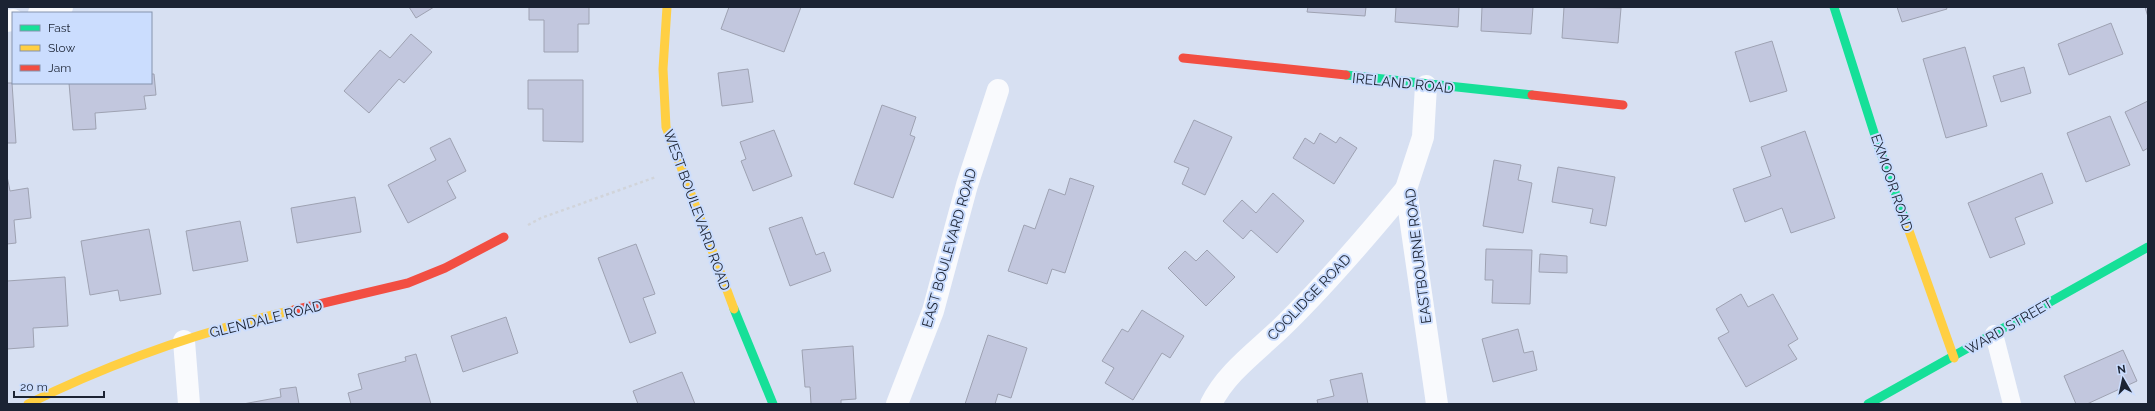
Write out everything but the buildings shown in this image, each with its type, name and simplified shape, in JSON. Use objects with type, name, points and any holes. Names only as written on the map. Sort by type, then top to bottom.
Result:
[{"type":"street","points":[[43,12],[62,7]]},
{"type":"street","name":"WEST BOULEVARD ROAD","points":[[667,7],[663,68],[666,127],[724,286],[773,404]]},
{"type":"street","name":"EXMOOR ROAD","points":[[1834,7],[1877,142],[1954,358]]},
{"type":"street","name":"IRELAND ROAD","points":[[1182,58],[1426,86],[1623,105]]},
{"type":"street","name":"EASTBOURNE ROAD","points":[[1426,86],[1423,137],[1406,189],[1437,404]]},
{"type":"street","name":"EAST BOULEVARD ROAD","points":[[898,404],[933,311],[966,185],[998,90]]},
{"type":"street","name":"COOLIDGE ROAD","points":[[1211,404],[1232,375],[1291,318],[1365,239],[1406,189]]},
{"type":"street","name":"GLENDALE ROAD","points":[[28,404],[59,388],[184,341],[264,317],[348,299],[410,282],[456,262],[504,237]]},
{"type":"street","name":"WARD STREET","points":[[1868,404],[1954,358],[2148,247]]},
{"type":"street","points":[[184,341],[189,404]]},
{"type":"lane","points":[[1994,334],[2012,404]]},
{"type":"path","points":[[504,237],[541,218],[681,167]]},
{"type":"traffic: fast","points":[[1834,7],[1877,142],[1908,228]]},
{"type":"traffic: fast","points":[[1346,75],[1532,95]]},
{"type":"traffic: fast","points":[[1868,404],[2148,247]]},
{"type":"traffic: fast","points":[[734,309],[773,404]]},
{"type":"traffic: slow","points":[[667,7],[663,69],[666,127],[734,309]]},
{"type":"traffic: slow","points":[[1908,228],[1954,358]]},
{"type":"traffic: slow","points":[[28,404],[125,361],[158,349],[259,318],[294,310]]},
{"type":"traffic: jam","points":[[1183,58],[1346,75]]},
{"type":"traffic: jam","points":[[1532,95],[1623,105]]},
{"type":"traffic: jam","points":[[294,310],[408,283],[445,268],[504,237]]}]
